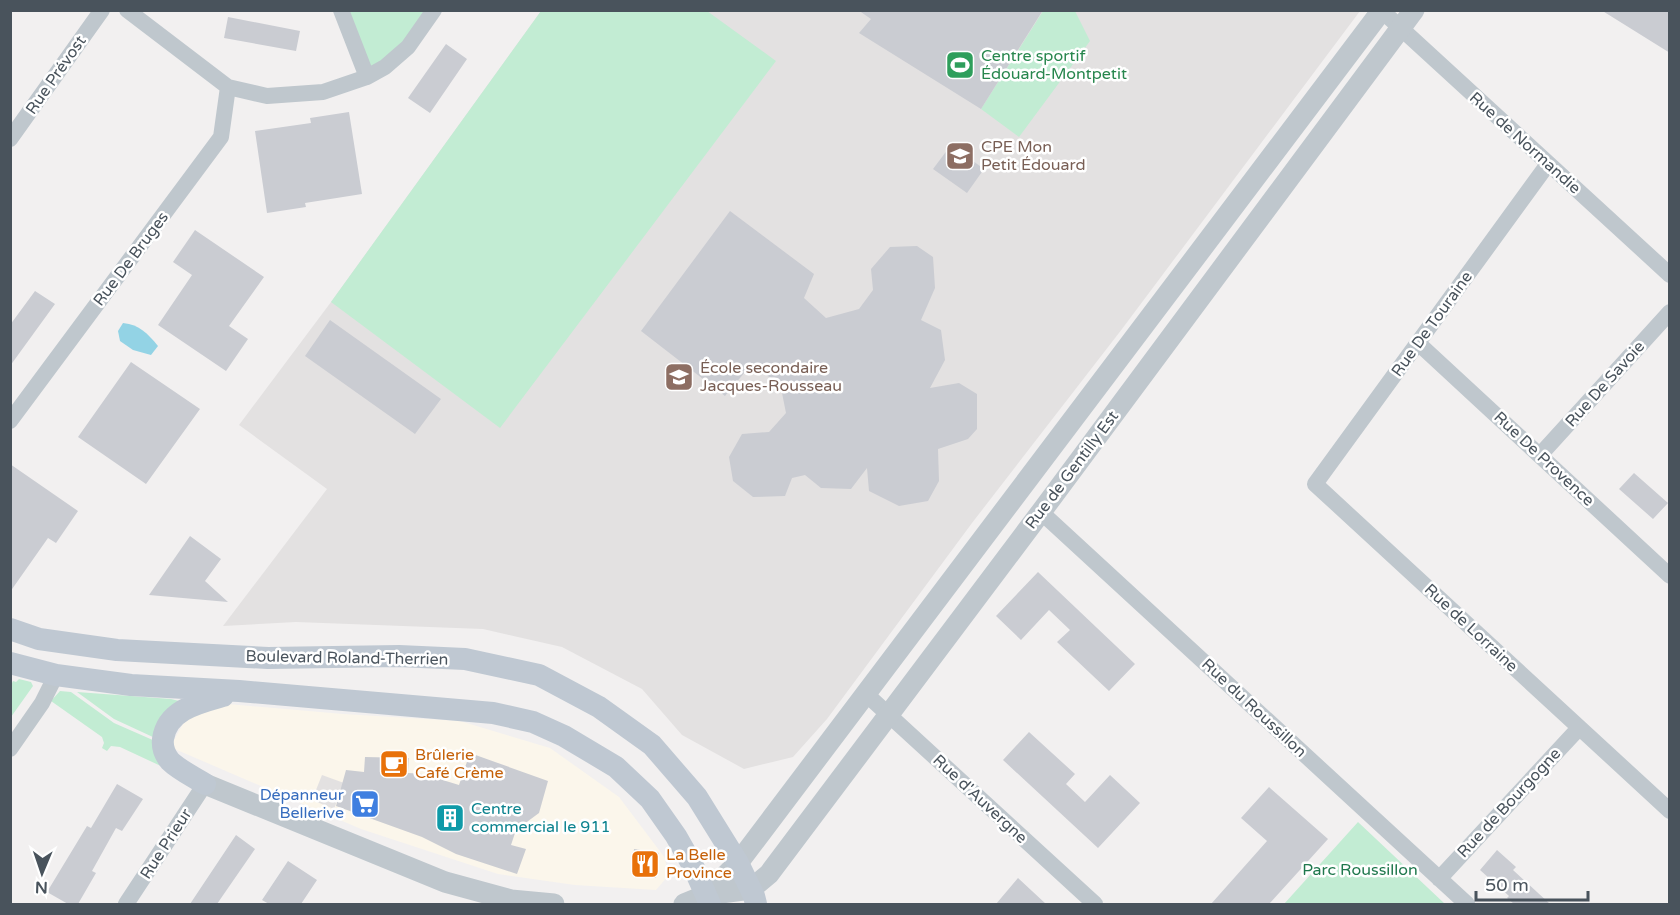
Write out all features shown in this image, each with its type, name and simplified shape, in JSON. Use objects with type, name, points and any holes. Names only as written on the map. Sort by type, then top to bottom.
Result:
[{"type":"main road","name":"Boulevard Roland-Therrien","points":[[10,629],[39,639],[117,650],[268,658],[399,656],[465,659],[539,675],[599,707],[652,745],[697,797],[738,863],[753,897]]},
{"type":"main road","points":[[10,663],[56,675],[131,685],[493,713],[533,722],[564,736],[616,767],[650,800],[676,836],[708,900]]},
{"type":"main road","points":[[206,784],[172,763],[166,756],[162,744],[164,732],[168,723],[184,709],[239,692]]},
{"type":"street","name":"Rue Prévost","points":[[10,139],[102,10]]},
{"type":"street","points":[[128,10],[228,87],[267,96],[323,92],[367,77],[385,67],[408,47],[434,10]]},
{"type":"street","points":[[341,10],[367,77]]},
{"type":"street","name":"Rue de Gentilly Est","points":[[684,904],[753,897],[1414,10]]},
{"type":"street","name":"Rue de Gentilly Est","points":[[708,900],[1381,11]]},
{"type":"street","name":"Rue de Normandie","points":[[1381,11],[1670,275]]},
{"type":"street","name":"Rue De Bruges","points":[[10,420],[221,137],[228,87]]},
{"type":"street","name":"Rue De Touraine","points":[[1315,484],[1548,164]]},
{"type":"street","name":"Rue De Savoie","points":[[1540,455],[1670,312]]},
{"type":"street","name":"Rue De Provence","points":[[1418,343],[1670,576]]},
{"type":"street","name":"Rue de Lorraine","points":[[1315,484],[1670,811]]},
{"type":"street","name":"Rue du Roussillon","points":[[1041,512],[1467,904]]},
{"type":"street","points":[[10,749],[42,703],[56,675]]},
{"type":"street","name":"Rue d'Auvergne","points":[[866,694],[1095,904]]},
{"type":"street","name":"Rue de Bourgogne","points":[[1439,879],[1579,728]]},
{"type":"street","name":"Rue de Lorraine","points":[[1628,772],[1670,795]]},
{"type":"street","points":[[206,784],[445,882],[511,900],[554,904]]},
{"type":"street","name":"Rue Prieur","points":[[126,904],[206,784]]},
{"type":"shaded area","name":"École secondaire Jacques-Rousseau","points":[[541,11],[1360,11],[1122,329],[972,523],[827,719],[793,757],[744,769],[682,735],[642,689],[562,647],[483,629],[296,622],[223,626],[327,489],[239,425],[331,302]]},
{"type":"shaded area","points":[[216,703],[460,721],[550,748],[619,797],[665,858],[668,876],[656,890],[575,885],[498,874],[361,829],[170,747],[191,710]]},
{"type":"shaded area","points":[[322,775],[344,783],[334,809],[312,800]]},
{"type":"green space","points":[[341,11],[434,11],[367,77]]},
{"type":"green space","points":[[541,11],[707,11],[776,61],[500,428],[331,302]]},
{"type":"green space","points":[[1043,11],[1075,11],[1090,41],[1019,137],[981,109]]},
{"type":"green space","points":[[19,679],[31,682],[33,686],[11,717],[11,685],[13,681],[16,682]]},
{"type":"green space","points":[[60,691],[71,692],[114,723],[155,741],[178,774],[120,747],[111,746],[107,751],[102,748],[104,743],[102,737],[51,701]]},
{"type":"green space","points":[[77,692],[179,701],[155,738],[114,719]]},
{"type":"green space","name":"Parc Roussillon","points":[[1358,822],[1445,904],[1284,904]]},
{"type":"water","points":[[123,323],[139,328],[154,341],[158,346],[151,355],[133,350],[120,341],[118,331]]},
{"type":"building","name":"Centre sportif Édouard-Montpetit","points":[[858,10],[1043,10],[981,109],[859,33],[871,19]]},
{"type":"building","points":[[1601,10],[1670,10],[1670,53]]},
{"type":"building","points":[[228,17],[300,31],[296,51],[224,38]]},
{"type":"building","points":[[446,44],[467,59],[430,113],[408,98]]},
{"type":"building","points":[[349,112],[362,194],[305,203],[306,207],[267,213],[255,131],[311,123],[310,118]]},
{"type":"building","name":"CPE Mon Petit Édouard","points":[[951,145],[984,169],[967,193],[933,169]]},
{"type":"building","points":[[730,211],[814,274],[804,298],[826,318],[859,309],[873,290],[871,269],[890,247],[917,246],[933,257],[935,288],[921,320],[941,330],[945,360],[930,388],[959,383],[977,394],[977,429],[968,439],[938,449],[939,481],[928,501],[899,506],[869,491],[867,468],[851,489],[821,488],[805,475],[792,478],[785,496],[753,497],[733,481],[729,457],[742,434],[769,432],[786,413],[780,383],[750,366],[725,396],[641,331]]},
{"type":"building","points":[[195,230],[264,277],[229,326],[248,339],[226,371],[158,325],[192,275],[173,262]]},
{"type":"building","points":[[35,291],[55,304],[10,366],[10,325]]},
{"type":"building","points":[[330,320],[441,399],[415,434],[305,356]]},
{"type":"building","points":[[131,362],[200,409],[146,484],[78,437]]},
{"type":"building","points":[[10,464],[78,511],[56,543],[48,538],[10,592]]},
{"type":"building","points":[[1634,473],[1668,503],[1653,519],[1619,489]]},
{"type":"building","points":[[190,536],[221,559],[205,581],[228,602],[149,595]]},
{"type":"building","points":[[1038,572],[1135,664],[1109,691],[1057,642],[1070,630],[1049,610],[1021,640],[996,616]]},
{"type":"building","points":[[1029,732],[1075,774],[1066,784],[1085,802],[1110,775],[1140,803],[1098,848],[1003,760]]},
{"type":"building","name":"Centre commercial le 911","points":[[470,753],[548,781],[539,813],[516,830],[511,845],[526,849],[517,874],[456,854],[422,837],[336,806],[346,770],[364,772],[365,757],[409,758],[408,773],[423,774],[459,785]]},
{"type":"building","points":[[117,784],[143,799],[122,831],[116,828],[92,871],[96,873],[78,904],[68,904],[47,892],[87,826],[91,828]]},
{"type":"building","points":[[1269,787],[1328,839],[1269,904],[1211,904],[1267,841],[1241,818]]},
{"type":"building","points":[[236,835],[255,849],[217,904],[190,904]]},
{"type":"building","name":"La Belle Province","points":[[634,849],[659,853],[656,878],[632,874]]},
{"type":"building","points":[[1497,850],[1516,867],[1513,870],[1550,904],[1514,904],[1507,898],[1509,896],[1480,870]]},
{"type":"building","points":[[288,861],[317,880],[301,904],[269,904],[262,900]]},
{"type":"building","points":[[1018,878],[1046,904],[996,904]]},
{"type":"place","name":"Centre sportif Édouard-Montpetit","points":[[960,65]]},
{"type":"place","name":"CPE Mon Petit Édouard","points":[[960,156]]},
{"type":"place","name":"École secondaire Jacques-Rousseau","points":[[679,377]]},
{"type":"place","name":"Brûlerie Café Crème","points":[[394,764]]},
{"type":"place","name":"Dépanneur Bellerive","points":[[365,804]]},
{"type":"place","name":"Centre commercial le 911","points":[[450,818]]},
{"type":"place","name":"La Belle Province","points":[[645,864]]}]
